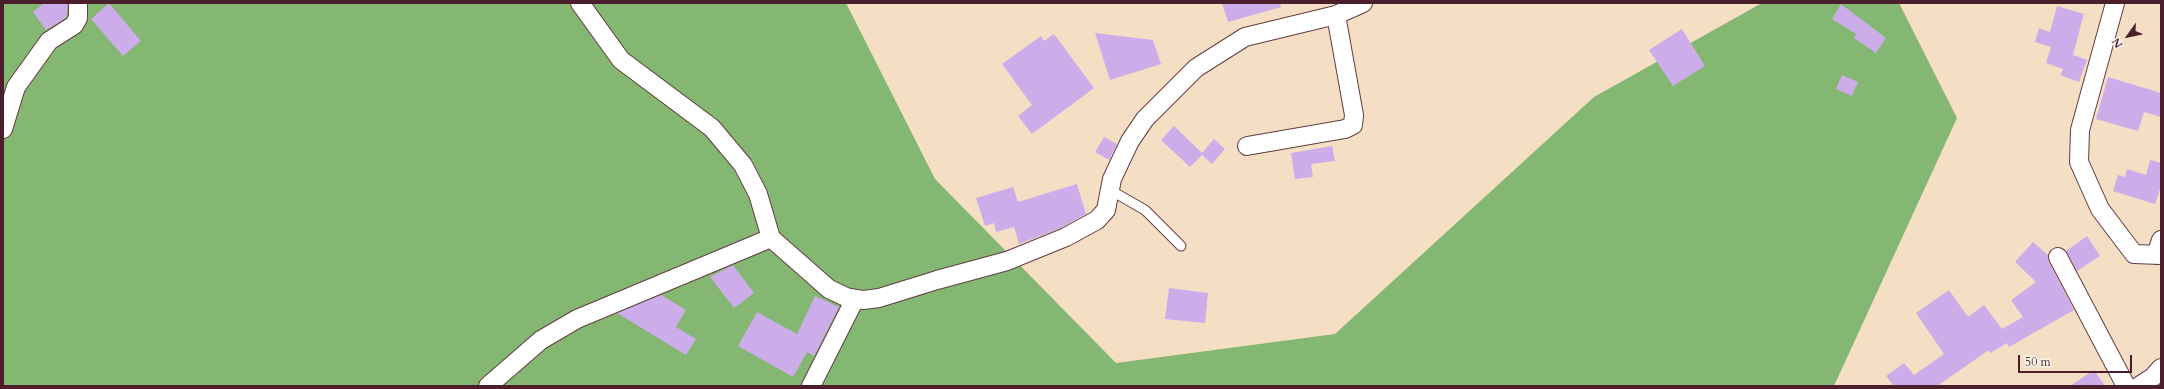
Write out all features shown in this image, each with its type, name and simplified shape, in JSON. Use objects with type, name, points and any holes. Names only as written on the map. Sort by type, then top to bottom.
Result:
[{"type":"street","points":[[3,129],[16,87],[49,42],[74,25],[78,18],[78,3]]},
{"type":"street","points":[[580,3],[621,60],[718,134],[742,165],[758,194],[771,238],[829,289],[855,299],[879,298],[1007,261],[1066,238],[1103,216],[1106,210],[1110,190],[1123,155],[1145,119],[1196,68],[1245,37],[1336,14],[1363,3]]},
{"type":"street","points":[[2116,3],[2080,130],[2078,162],[2100,209],[2134,254],[2159,250]]},
{"type":"street","points":[[1247,146],[1345,130],[1353,125],[1354,115],[1336,14]]},
{"type":"street","points":[[488,386],[541,340],[577,319],[771,238]]},
{"type":"street","points":[[2058,257],[2126,386]]},
{"type":"street","points":[[811,386],[855,299]]},
{"type":"lane","points":[[1110,190],[1145,210],[1181,246]]},
{"type":"green space","points":[[3,3],[846,3],[935,179],[1116,363],[1335,334],[1594,97],[1762,3],[1899,3],[1957,118],[1834,386],[3,386]]},
{"type":"building","points":[[44,3],[68,3],[66,18],[46,30],[33,12]]},
{"type":"building","points":[[109,3],[141,41],[123,56],[91,19]]},
{"type":"building","points":[[1222,3],[1280,3],[1281,7],[1228,22]]},
{"type":"building","points":[[1841,4],[1886,38],[1876,53],[1854,38],[1856,34],[1832,19]]},
{"type":"building","points":[[2057,6],[2084,14],[2073,55],[2087,60],[2079,82],[2060,75],[2063,69],[2046,63],[2051,47],[2035,42],[2039,28],[2050,32]]},
{"type":"building","points":[[1682,29],[1705,66],[1673,86],[1649,50]]},
{"type":"building","points":[[1095,33],[1153,40],[1161,64],[1110,80]]},
{"type":"building","points":[[1054,34],[1094,88],[1032,134],[1018,116],[1032,105],[1002,64],[1041,36],[1044,41]]},
{"type":"building","points":[[1842,75],[1858,82],[1852,96],[1836,89]]},
{"type":"building","points":[[2108,77],[2161,93],[2161,117],[2144,112],[2138,131],[2096,119]]},
{"type":"building","points":[[1174,126],[1202,153],[1214,139],[1225,149],[1212,164],[1202,155],[1190,167],[1161,140]]},
{"type":"building","points":[[1104,137],[1117,144],[1109,160],[1095,152]]},
{"type":"building","points":[[1332,146],[1335,161],[1311,164],[1313,177],[1295,179],[1291,153]]},
{"type":"building","points":[[2150,160],[2161,163],[2161,186],[2155,204],[2113,191],[2118,175],[2125,177],[2127,169],[2146,175]]},
{"type":"building","points":[[1077,184],[1086,214],[1061,228],[1019,244],[1014,227],[996,232],[994,223],[985,226],[976,198],[1013,187],[1018,202]]},
{"type":"building","points":[[2087,236],[2100,256],[2077,271],[2066,251]]},
{"type":"building","points":[[2033,242],[2048,255],[2049,262],[2074,310],[2009,347],[2007,343],[1990,353],[1989,350],[1937,386],[1894,386],[1886,376],[1904,363],[1914,375],[1944,354],[1916,313],[1949,290],[1968,317],[1984,305],[2002,329],[2023,317],[2011,300],[2036,282],[2015,262]]},
{"type":"building","points":[[733,265],[754,293],[734,308],[710,277]]},
{"type":"building","points":[[1169,288],[1208,293],[1205,323],[1165,319]]},
{"type":"building","points":[[661,295],[686,310],[676,327],[696,339],[686,355],[617,313]]},
{"type":"building","points":[[815,296],[839,307],[814,356],[807,352],[793,377],[738,346],[757,312],[797,334]]},
{"type":"building","points":[[2094,370],[2105,386],[2070,386]]}]
